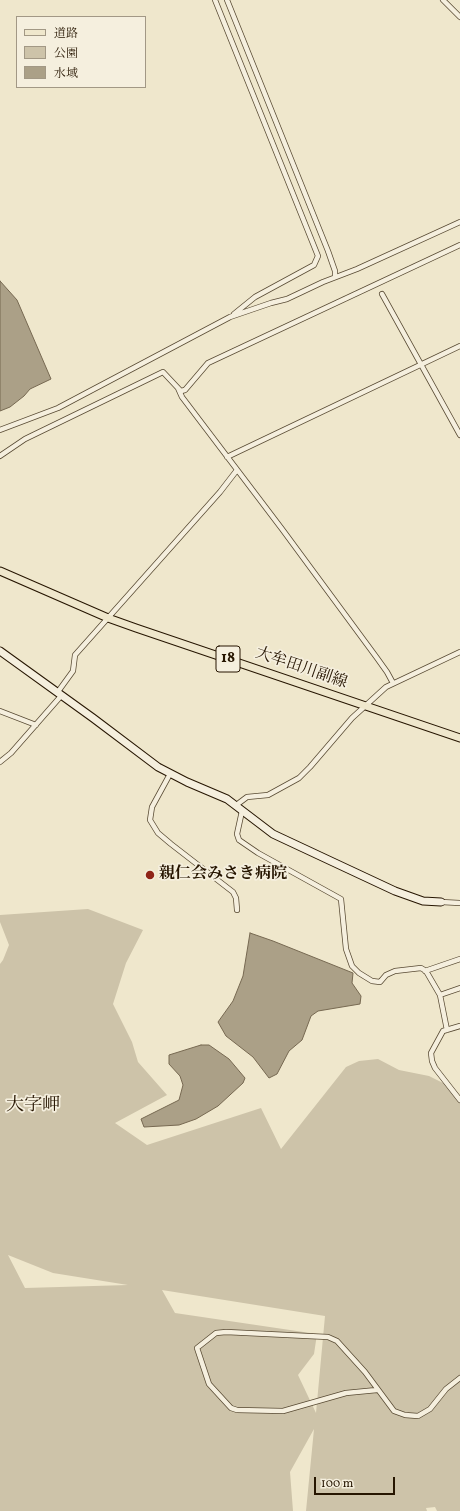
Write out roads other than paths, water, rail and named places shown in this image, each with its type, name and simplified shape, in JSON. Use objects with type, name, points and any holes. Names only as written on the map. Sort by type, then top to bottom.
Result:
[{"type":"main road","name":"大牟田川副線","points":[[0,571],[108,618],[460,738]]},
{"type":"street","points":[[215,0],[318,256],[318,260],[314,265],[254,297],[230,317]]},
{"type":"street","points":[[226,0],[328,251],[336,277]]},
{"type":"street","points":[[443,0],[460,17]]},
{"type":"street","points":[[0,432],[58,408],[230,317],[287,299],[460,222]]},
{"type":"street","points":[[178,388],[185,390],[208,363],[460,246]]},
{"type":"street","points":[[382,294],[460,435]]},
{"type":"street","points":[[227,457],[460,346]]},
{"type":"street","points":[[0,456],[25,439],[163,372],[178,388],[182,397],[373,652],[393,683]]},
{"type":"street","points":[[0,762],[11,753],[36,725],[59,694],[73,671],[75,655],[220,492],[237,470]]},
{"type":"street","points":[[0,651],[93,718],[142,756],[170,774],[227,799],[273,834],[395,891],[423,901],[460,902]]},
{"type":"street","points":[[236,806],[247,797],[268,795],[299,778],[364,705],[386,687],[460,652]]},
{"type":"street","points":[[0,711],[36,725]]},
{"type":"street","points":[[170,774],[152,807],[150,820],[158,833],[234,892],[237,910]]},
{"type":"street","points":[[242,811],[237,834],[239,840],[258,853],[341,899],[346,949],[352,966],[359,973],[372,981],[380,982],[384,980],[386,975],[395,971],[421,968],[425,971],[440,995],[446,1030]]},
{"type":"street","points":[[425,971],[460,959]]},
{"type":"street","points":[[440,995],[460,988]]},
{"type":"street","points":[[460,1026],[443,1031],[431,1053],[435,1068],[460,1100]]},
{"type":"street","points":[[377,1390],[346,1393],[283,1411],[237,1410],[231,1408],[209,1384],[197,1348],[216,1332],[328,1337],[337,1341],[387,1400],[394,1411],[405,1415],[418,1416],[430,1409],[446,1389],[460,1378]]},
{"type":"water","points":[[0,281],[17,300],[51,379],[30,389],[10,407],[0,411]]},
{"type":"water","points":[[250,933],[353,973],[352,983],[361,996],[360,1004],[318,1011],[311,1016],[302,1040],[289,1051],[277,1074],[269,1078],[253,1057],[226,1036],[218,1022],[233,1001],[243,976]]},
{"type":"water","points":[[201,1045],[209,1045],[229,1059],[245,1078],[243,1083],[218,1106],[196,1119],[179,1125],[144,1127],[141,1119],[179,1100],[183,1085],[180,1076],[169,1064],[169,1055]]},
{"type":"place","name":"親仁会みさき病院","points":[[150,875]]},
{"type":"district","name":"大字岬","points":[[33,1107]]}]
